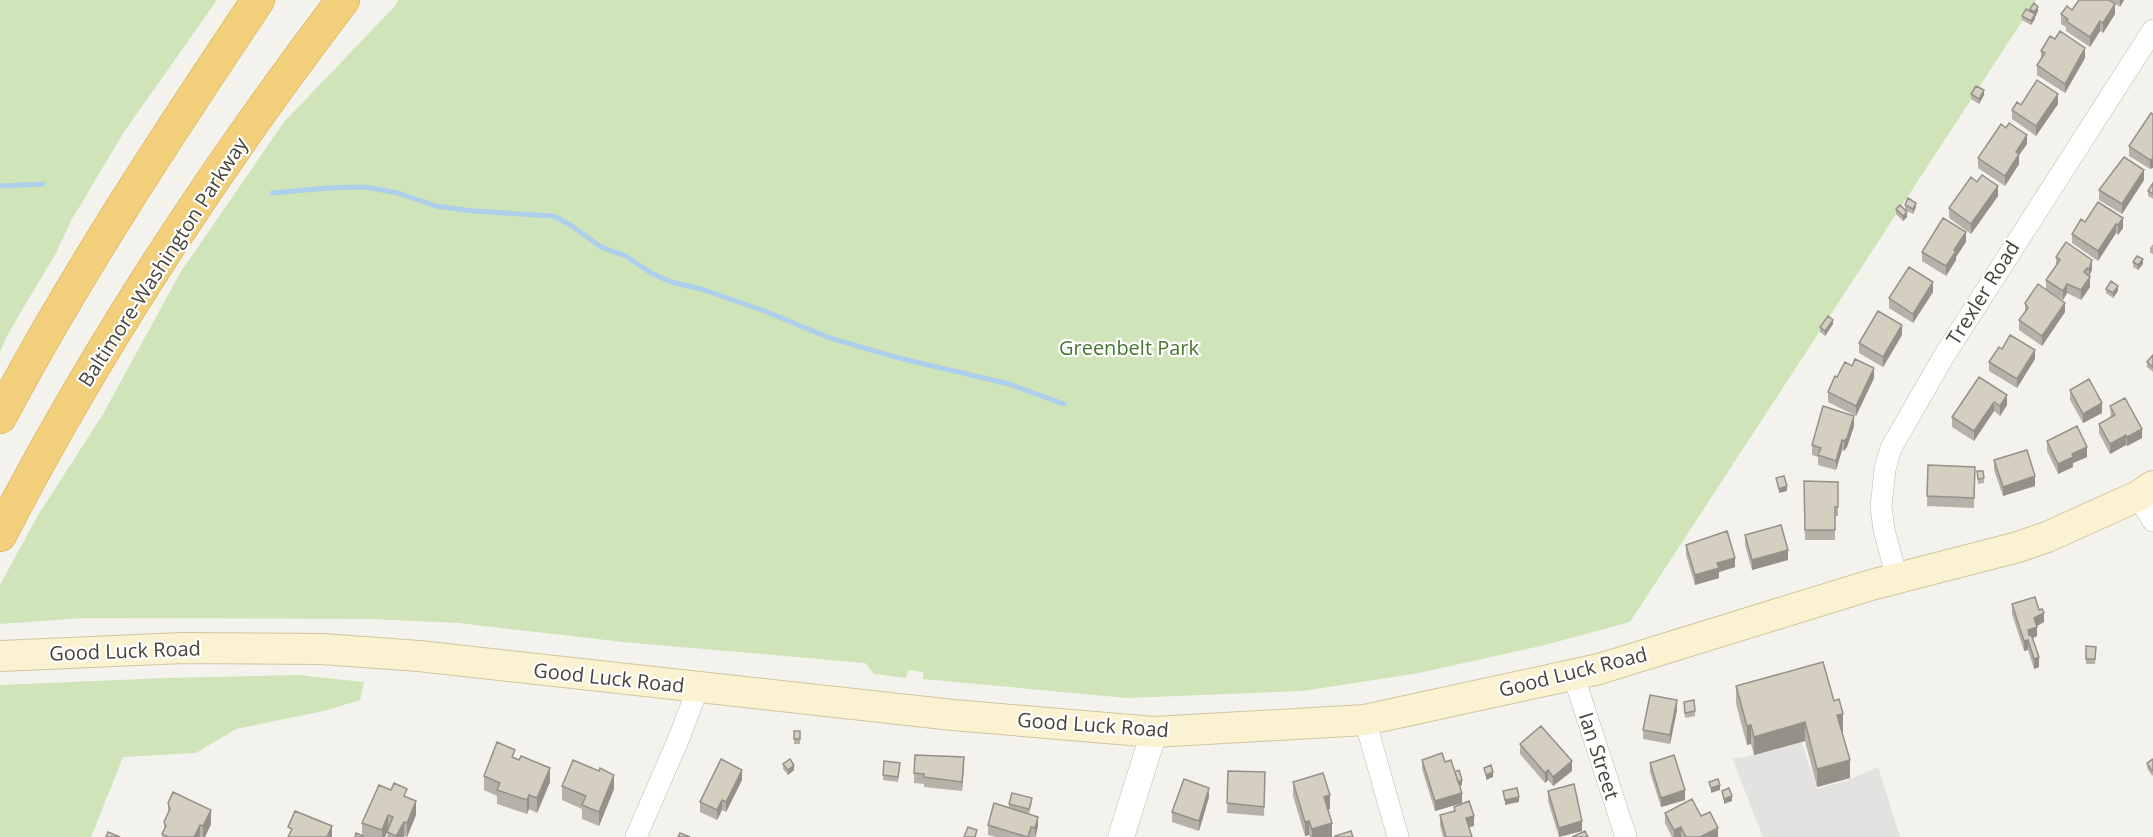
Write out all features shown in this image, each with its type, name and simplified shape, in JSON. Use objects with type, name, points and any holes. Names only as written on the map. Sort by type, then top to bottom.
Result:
[{"type":"highway","points":[[0,417],[42,339],[125,201],[258,0]]},
{"type":"highway","name":"Baltimore-Washington Parkway","points":[[0,535],[94,366],[180,229],[343,0]]},
{"type":"main road","name":"Good Luck Road","points":[[0,656],[183,648],[322,649],[418,656],[953,715],[1154,732],[1365,720],[1599,669],[1897,578],[2018,547],[2047,537],[2145,491]]},
{"type":"street","name":"Trexler Road","points":[[1897,578],[1884,530],[1881,507],[1885,469],[1892,448],[1956,337],[2153,30]]},
{"type":"street","points":[[2145,491],[2153,521]]},
{"type":"street","name":"Ian Street","points":[[1573,674],[1626,837]]},
{"type":"street","points":[[636,837],[698,688]]},
{"type":"street","points":[[1365,720],[1398,837]]},
{"type":"street","points":[[1120,837],[1154,732]]},
{"type":"green space","points":[[0,0],[217,0],[124,132],[71,221],[56,253],[8,334],[0,352]]},
{"type":"green space","name":"Greenbelt Park","points":[[398,0],[2036,0],[1630,622],[1545,645],[1419,673],[1303,691],[1127,698],[923,679],[923,672],[908,670],[906,678],[874,674],[865,663],[623,642],[458,623],[370,619],[85,618],[0,624],[0,585],[37,517],[103,414],[180,273],[284,122],[395,6]]},
{"type":"green space","points":[[299,675],[364,682],[360,700],[324,711],[236,729],[196,753],[123,757],[91,837],[0,837],[0,685]]},
{"type":"shaded area","points":[[1801,740],[1817,789],[1848,780],[1878,767],[1900,837],[1763,837],[1732,758],[1745,757]]},
{"type":"building","points":[[2079,0],[2109,0],[2115,4],[2103,23],[2100,21],[2090,37],[2066,21],[2068,19],[2061,14],[2067,6],[2072,10]]},
{"type":"building","points":[[2034,3],[2038,7],[2034,12],[2030,9]]},
{"type":"building","points":[[2026,9],[2035,14],[2031,21],[2022,16]]},
{"type":"building","points":[[2060,31],[2085,48],[2065,84],[2037,65],[2045,53],[2041,51],[2050,36],[2055,39]]},
{"type":"building","points":[[2037,80],[2058,94],[2036,126],[2012,110],[2017,102],[2021,105]]},
{"type":"building","points":[[1976,86],[1984,90],[1979,99],[1971,94]]},
{"type":"building","points":[[2151,113],[2153,114],[2153,159],[2150,160],[2129,146]]},
{"type":"building","points":[[2009,123],[2027,135],[2016,152],[2019,154],[2005,176],[1978,158],[2001,124],[2006,128]]},
{"type":"building","points":[[2124,157],[2144,170],[2122,204],[2099,190]]},
{"type":"building","points":[[1982,175],[1998,186],[1971,224],[1949,208],[1971,177],[1977,182]]},
{"type":"building","points":[[2153,183],[2153,194],[2148,191]]},
{"type":"building","points":[[1908,198],[1916,203],[1913,209],[1905,205]]},
{"type":"building","points":[[2098,202],[2123,218],[2118,225],[2116,224],[2098,251],[2072,234],[2081,219],[2085,222]]},
{"type":"building","points":[[1900,205],[1907,212],[1903,216],[1896,209]]},
{"type":"building","points":[[1943,218],[1966,232],[1946,266],[1922,252]]},
{"type":"building","points":[[2066,242],[2092,260],[2089,269],[2087,268],[2084,272],[2090,277],[2081,290],[2067,284],[2063,291],[2046,280],[2060,260],[2056,257]]},
{"type":"building","points":[[2137,256],[2143,259],[2138,265],[2133,262]]},
{"type":"building","points":[[1909,267],[1933,282],[1913,314],[1889,298]]},
{"type":"building","points":[[2111,281],[2118,286],[2113,293],[2106,289]]},
{"type":"building","points":[[2038,284],[2065,303],[2042,336],[2019,320],[2028,308],[2025,303]]},
{"type":"building","points":[[1878,311],[1902,325],[1883,357],[1859,343]]},
{"type":"building","points":[[1828,316],[1833,320],[1825,331],[1820,327]]},
{"type":"building","points":[[2010,335],[2035,350],[2017,379],[1989,362],[1999,347],[2002,349]]},
{"type":"building","points":[[2153,355],[2153,367],[2147,362]]},
{"type":"building","points":[[1855,359],[1874,368],[1856,406],[1828,392],[1845,362],[1852,366]]},
{"type":"building","points":[[1979,377],[2007,395],[2000,406],[1994,402],[1974,431],[1952,417]]},
{"type":"building","points":[[2089,379],[2102,403],[2083,414],[2070,390]]},
{"type":"building","points":[[2125,398],[2142,429],[2110,444],[2099,424],[2115,415],[2110,406]]},
{"type":"building","points":[[1823,406],[1854,416],[1847,438],[1842,440],[1836,461],[1818,455],[1821,448],[1812,445]]},
{"type":"building","points":[[2077,426],[2087,447],[2058,464],[2047,441]]},
{"type":"building","points":[[2027,450],[2035,476],[2003,487],[1994,460]]},
{"type":"building","points":[[1928,465],[1975,467],[1974,498],[1927,496]]},
{"type":"building","points":[[1977,471],[1983,471],[1984,478],[1978,479]]},
{"type":"building","points":[[1784,476],[1787,486],[1779,489],[1776,478]]},
{"type":"building","points":[[1804,481],[1838,482],[1835,530],[1805,530]]},
{"type":"building","points":[[1781,525],[1788,550],[1752,560],[1745,535]]},
{"type":"building","points":[[1727,531],[1735,558],[1717,563],[1719,568],[1695,575],[1686,545]]},
{"type":"building","points":[[2035,597],[2039,610],[2042,609],[2044,613],[2034,618],[2037,627],[2028,630],[2039,657],[2034,659],[2028,640],[2024,641],[2012,604]]},
{"type":"building","points":[[2086,646],[2096,647],[2095,659],[2086,659]]},
{"type":"building","points":[[1823,662],[1834,701],[1839,699],[1843,714],[1837,715],[1850,760],[1817,769],[1805,722],[1754,737],[1751,725],[1747,726],[1736,686]]},
{"type":"building","points":[[1650,695],[1677,700],[1670,735],[1643,730]]},
{"type":"building","points":[[1694,700],[1695,711],[1685,713],[1684,702]]},
{"type":"building","points":[[1541,726],[1572,761],[1553,777],[1548,770],[1545,773],[1520,744]]},
{"type":"building","points":[[794,731],[800,731],[800,739],[794,739]]},
{"type":"building","points":[[497,742],[515,750],[512,757],[519,760],[521,756],[550,768],[537,798],[529,795],[527,800],[497,790],[500,783],[484,776]]},
{"type":"building","points":[[1442,753],[1445,762],[1451,760],[1462,793],[1435,801],[1422,760]]},
{"type":"building","points":[[915,755],[964,757],[962,782],[924,777],[924,774],[914,773]]},
{"type":"building","points":[[1674,755],[1685,790],[1661,798],[1650,763]]},
{"type":"building","points":[[721,759],[742,770],[726,802],[722,800],[717,810],[700,802]]},
{"type":"building","points":[[790,759],[794,765],[788,770],[783,764]]},
{"type":"building","points":[[2153,759],[2153,770],[2152,771],[2147,763]]},
{"type":"building","points":[[573,760],[614,775],[599,812],[582,805],[586,796],[562,786]]},
{"type":"building","points":[[884,761],[900,763],[898,777],[883,775]]},
{"type":"building","points":[[1491,765],[1493,772],[1486,775],[1484,768]]},
{"type":"building","points":[[1459,770],[1462,780],[1458,782],[1455,772]]},
{"type":"building","points":[[1228,771],[1265,772],[1264,807],[1227,803]]},
{"type":"building","points":[[1323,773],[1330,795],[1324,797],[1332,823],[1312,829],[1309,821],[1305,822],[1293,782]]},
{"type":"building","points":[[1184,779],[1209,788],[1199,821],[1172,812]]},
{"type":"building","points":[[1718,779],[1720,785],[1711,788],[1709,782]]},
{"type":"building","points":[[394,783],[407,789],[404,796],[416,801],[407,823],[404,822],[396,836],[387,832],[393,817],[388,815],[382,830],[362,823],[379,785],[391,790]]},
{"type":"building","points":[[1574,784],[1582,821],[1559,828],[1548,791]]},
{"type":"building","points":[[1517,788],[1519,797],[1505,800],[1503,791]]},
{"type":"building","points":[[1729,788],[1732,796],[1724,799],[1722,791]]},
{"type":"building","points":[[173,792],[211,810],[194,837],[168,837],[162,834],[170,809],[168,803]]},
{"type":"building","points":[[1012,793],[1032,798],[1029,809],[1009,804]]},
{"type":"building","points":[[1692,799],[1701,816],[1710,812],[1718,828],[1700,837],[1686,837],[1681,827],[1674,830],[1665,813]]},
{"type":"building","points":[[1469,801],[1474,816],[1466,818],[1472,837],[1446,837],[1440,815],[1455,811],[1454,807]]},
{"type":"building","points":[[994,803],[1038,817],[1035,828],[1031,827],[1028,837],[988,825]]},
{"type":"building","points":[[295,811],[332,826],[327,837],[288,837],[292,829],[288,827]]},
{"type":"building","points":[[968,827],[977,830],[975,837],[964,837]]},
{"type":"building","points":[[1351,831],[1353,837],[1335,836]]},
{"type":"building","points":[[1585,831],[1588,837],[1572,837]]},
{"type":"building","points":[[108,832],[120,837],[106,837]]},
{"type":"building","points":[[680,833],[690,837],[678,837]]},
{"type":"waterway","points":[[0,186],[43,184]]},
{"type":"waterway","points":[[272,193],[365,187],[398,193],[436,206],[473,211],[553,216],[569,224],[601,247],[626,256],[651,273],[671,282],[701,289],[762,310],[830,338],[899,358],[1009,384],[1064,404]]}]
